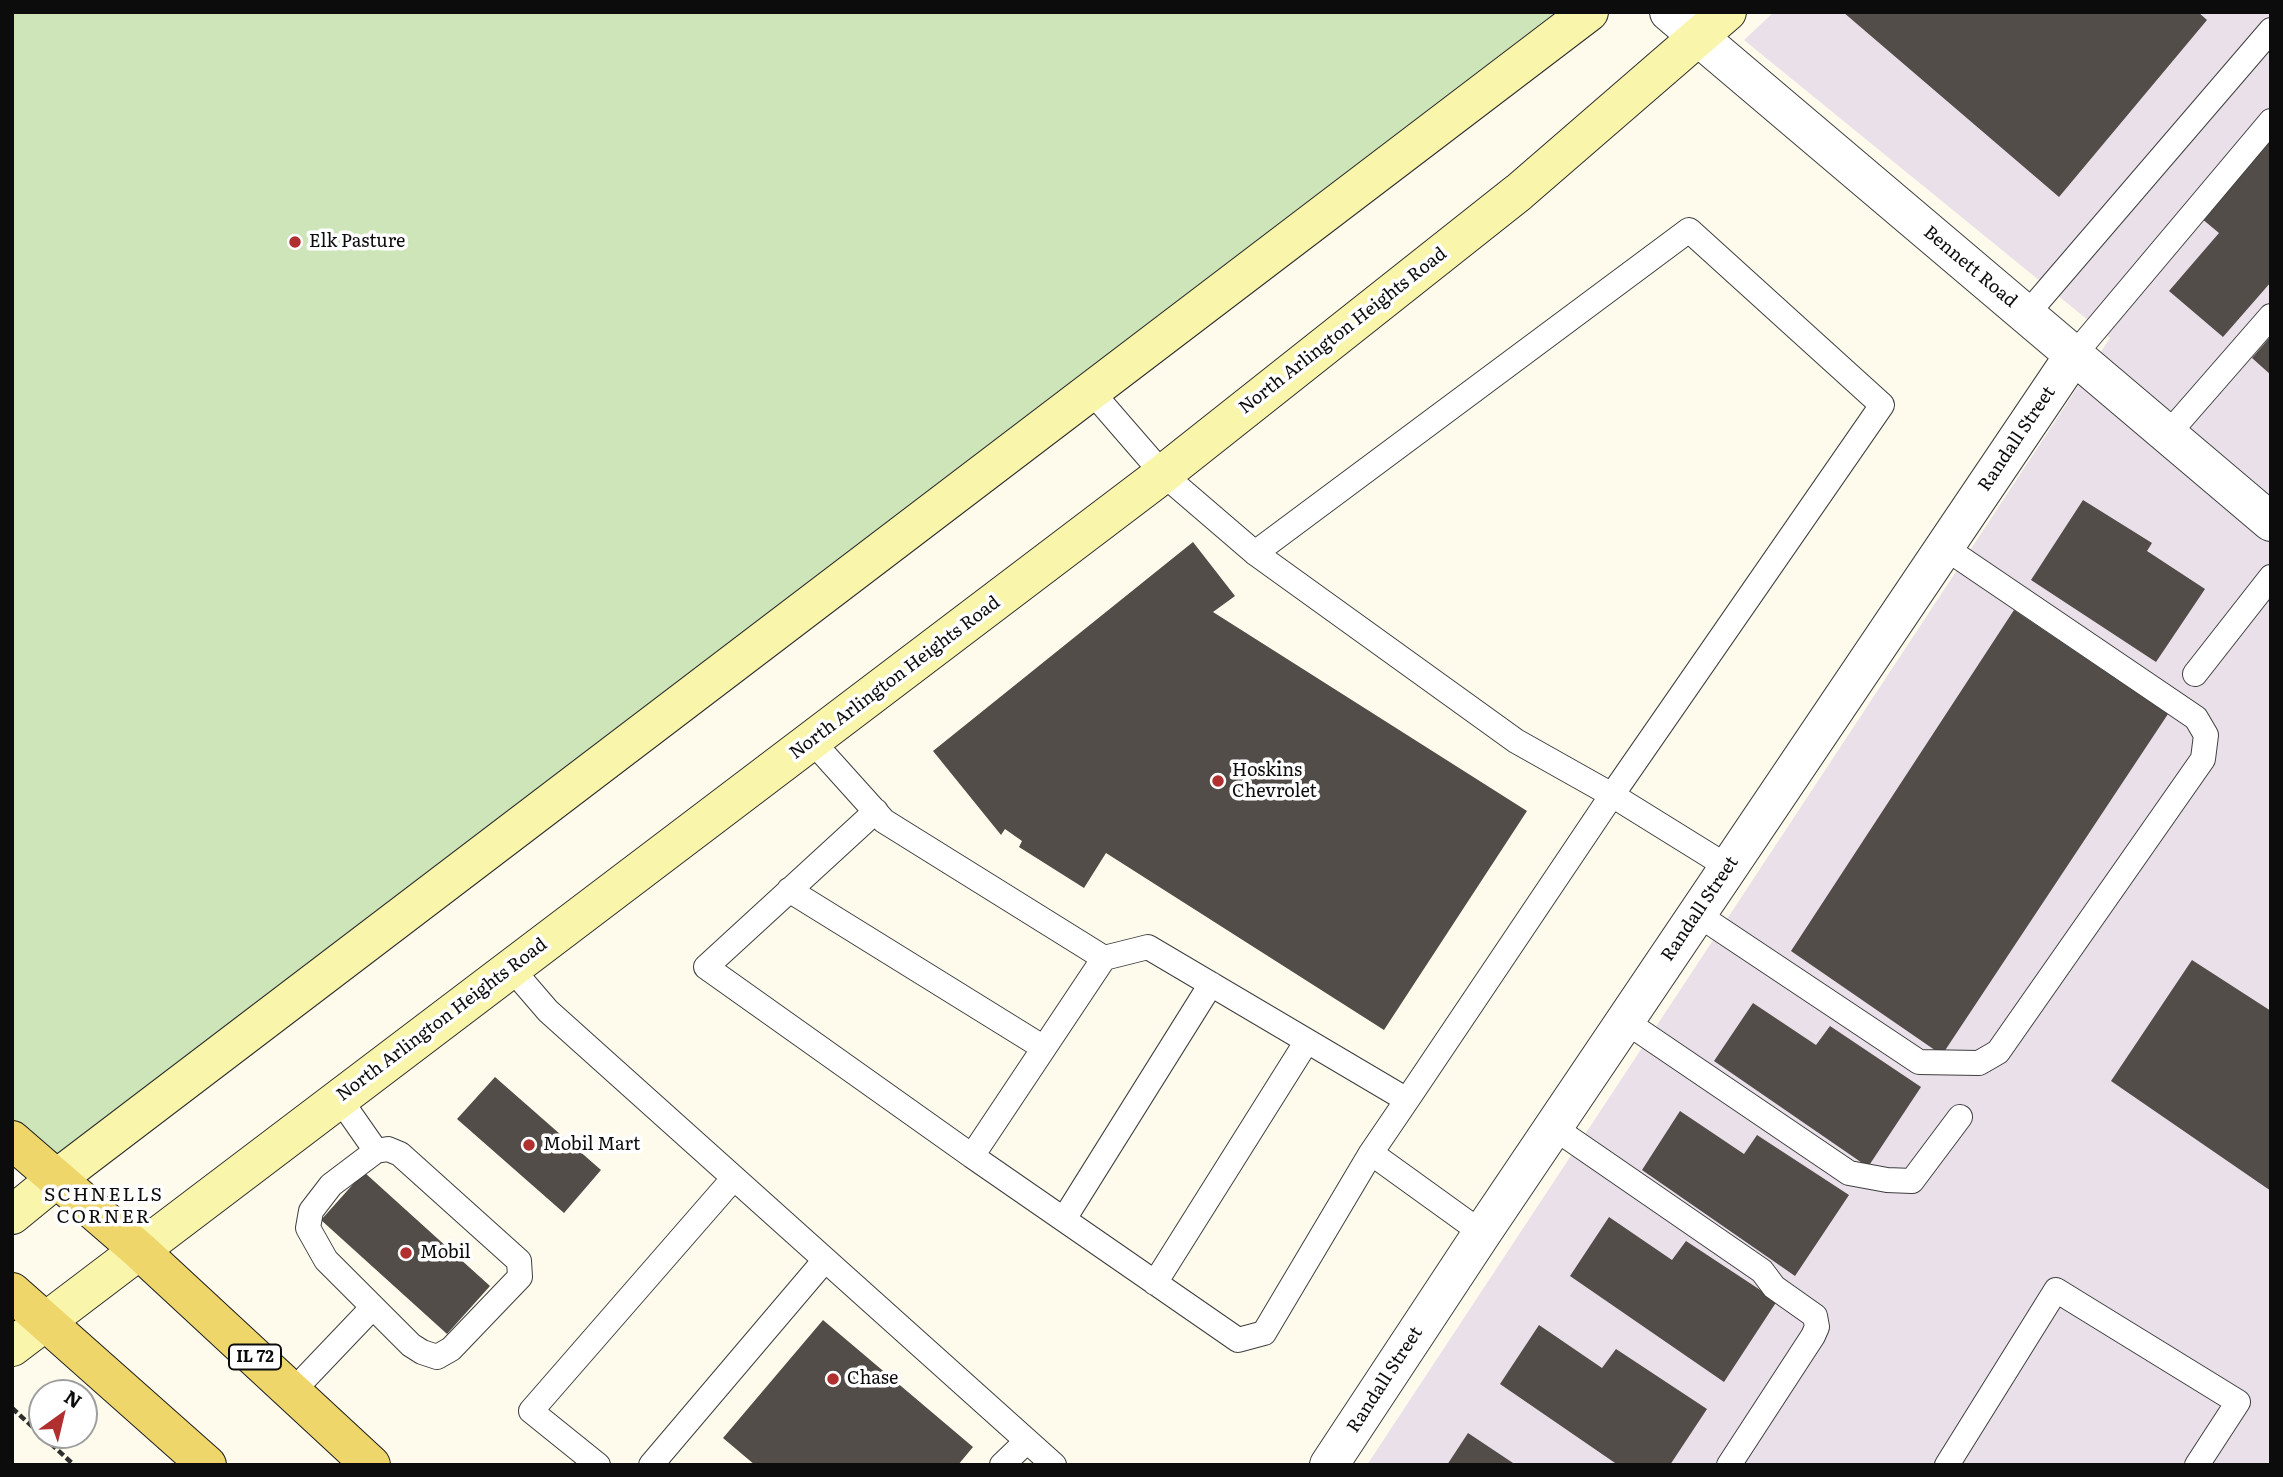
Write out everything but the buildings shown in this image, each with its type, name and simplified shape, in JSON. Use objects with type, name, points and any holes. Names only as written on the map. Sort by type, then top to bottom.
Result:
[{"type":"main road","points":[[12,1214],[1589,12]]},
{"type":"main road","name":"North Arlington Heights Road","points":[[12,1347],[1164,474],[1519,192],[1727,12]]},
{"type":"main road","name":"IL 72","points":[[12,1140],[139,1250],[371,1465]]},
{"type":"main road","points":[[12,1292],[206,1465]]},
{"type":"street","name":"Bennett Road","points":[[1669,12],[2168,434],[2267,511]]},
{"type":"street","name":"Randall Street","points":[[1333,1463],[1482,1233],[2074,355]]},
{"type":"lane","points":[[2026,314],[2271,28],[2257,12]]},
{"type":"lane","points":[[2074,355],[2271,121]]},
{"type":"lane","points":[[876,811],[706,967],[1238,1340],[1264,1333],[1371,1153],[1612,795],[1882,405],[1689,230],[1255,553]]},
{"type":"lane","points":[[2168,434],[2271,316]]},
{"type":"lane","points":[[1091,391],[1164,474],[1255,553],[1516,741],[1612,795],[1728,867]]},
{"type":"lane","points":[[1697,914],[1919,1062],[1979,1063],[1998,1052],[2203,759],[2206,735],[2196,718],[1944,547]]},
{"type":"lane","points":[[2195,674],[2271,577]]},
{"type":"lane","points":[[812,741],[884,821],[1104,958]]},
{"type":"lane","points":[[789,890],[1044,1048]]},
{"type":"lane","points":[[972,1156],[1104,958],[1148,947],[1407,1100]]},
{"type":"lane","points":[[510,968],[548,1012],[1054,1465]]},
{"type":"lane","points":[[1064,1219],[1210,984]]},
{"type":"lane","points":[[1625,1021],[1849,1173],[1887,1180],[1912,1181],[1960,1117]]},
{"type":"lane","points":[[1155,1283],[1307,1041]]},
{"type":"lane","points":[[339,1098],[376,1151]]},
{"type":"lane","points":[[1553,1127],[1762,1271],[1774,1287],[1815,1316],[1817,1327],[1813,1336],[1729,1465]]},
{"type":"lane","points":[[388,1149],[400,1154],[519,1261],[520,1277],[451,1349],[437,1357],[411,1345],[373,1307],[326,1259],[308,1228],[311,1210],[331,1185],[376,1151],[388,1149]]},
{"type":"lane","points":[[1371,1153],[1482,1233]]},
{"type":"lane","points":[[598,1465],[531,1410],[733,1179]]},
{"type":"lane","points":[[651,1465],[825,1260]]},
{"type":"lane","points":[[1946,1464],[2056,1290],[2238,1402],[2197,1465]]},
{"type":"lane","points":[[292,1392],[373,1307]]},
{"type":"lane","points":[[1002,1465],[1027,1441]]},
{"type":"path","points":[[12,1408],[74,1465]]},
{"type":"shaded area","points":[[1774,12],[2271,12],[2271,1465],[1367,1465],[2110,338],[1744,40]]},
{"type":"green space","points":[[12,12],[1583,12],[56,1179],[12,1140]]},
{"type":"place","name":"Elk Pasture","points":[[295,242]]},
{"type":"place","name":"Hoskins Chevrolet","points":[[1218,781]]},
{"type":"place","name":"Mobil Mart","points":[[529,1145]]},
{"type":"place","name":"Mobil","points":[[406,1253]]},
{"type":"place","name":"Chase","points":[[833,1379]]},
{"type":"district","name":"SCHNELLS CORNER","points":[[104,1206]]}]
